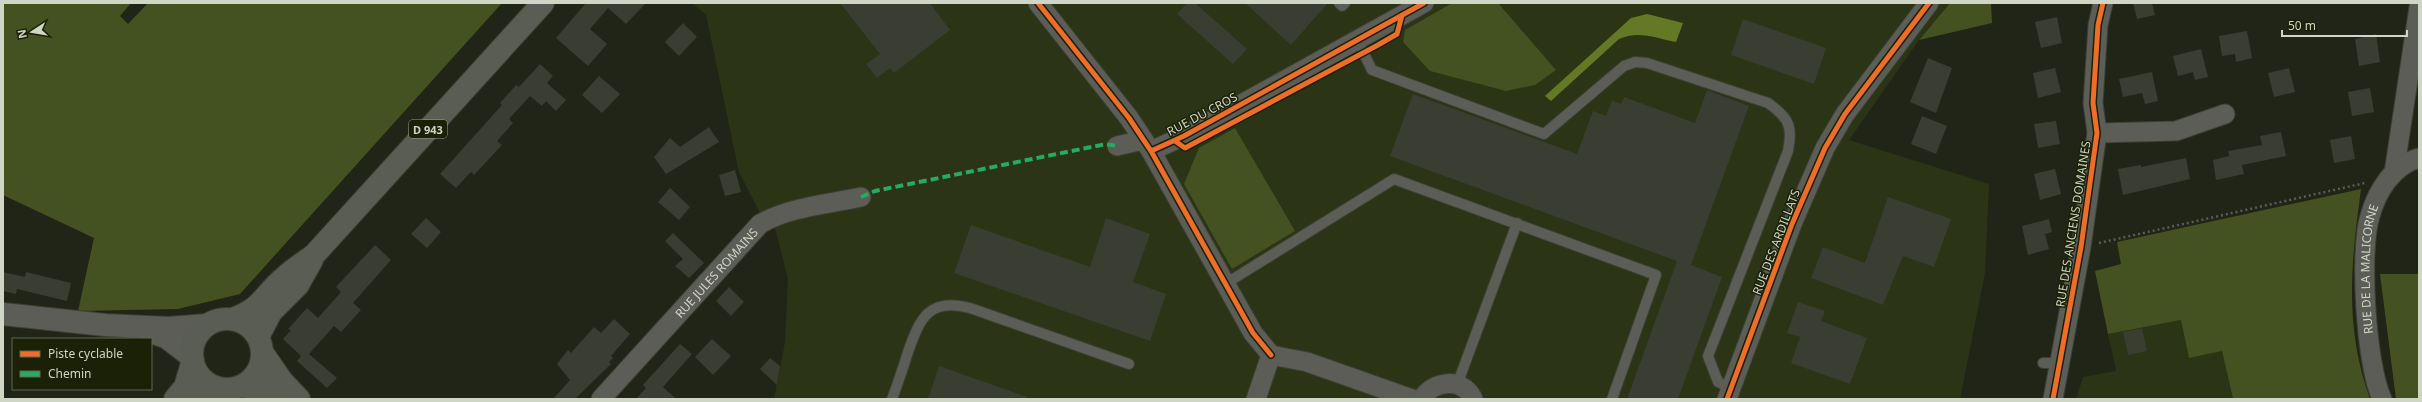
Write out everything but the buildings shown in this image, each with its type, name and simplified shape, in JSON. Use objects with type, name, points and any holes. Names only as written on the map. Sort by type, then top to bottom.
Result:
[{"type":"main road","name":"D 943","points":[[232,319],[249,313],[261,304],[285,276],[314,256],[541,4]]},
{"type":"main road","name":"D 943","points":[[260,344],[271,312],[298,286],[314,256]]},
{"type":"main road","points":[[175,399],[185,387],[195,339],[207,325],[224,318],[243,322],[260,344],[282,381],[298,398]]},
{"type":"main road","points":[[198,399],[231,388],[257,372],[262,362],[260,344]]},
{"type":"main road","points":[[192,358],[196,370],[202,379],[231,388],[275,391],[298,398]]},
{"type":"street","points":[[1038,3],[1129,118],[1147,145],[1253,333],[1271,355],[1307,362],[1412,399]]},
{"type":"street","name":"RUE DU CROS","points":[[1147,145],[1184,136],[1424,3]]},
{"type":"street","name":"RUE DES ANCIENS DOMAINES","points":[[2053,399],[2051,363],[2082,247],[2097,133],[2093,103],[2098,25],[2103,3]]},
{"type":"street","name":"RUE DES ARDILLATS","points":[[1729,394],[1792,224],[1825,148],[1845,114],[1923,7]]},
{"type":"street","points":[[2394,172],[2418,7]]},
{"type":"street","points":[[2097,133],[2176,130],[2225,114]]},
{"type":"street","points":[[1117,146],[1147,145]]},
{"type":"street","name":"RUE DE LA MALICORNE","points":[[2382,399],[2370,355],[2366,251],[2369,216],[2381,188],[2394,172],[2419,158]]},
{"type":"street","name":"RUE JULES ROMAINS","points":[[602,399],[760,224],[788,212],[862,197]]},
{"type":"street","points":[[3,314],[168,328],[207,325]]},
{"type":"street","points":[[136,326],[166,337],[192,358]]},
{"type":"street","points":[[1256,399],[1271,355]]},
{"type":"street","points":[[1422,399],[1431,388],[1439,384],[1457,385],[1465,389],[1473,399]]},
{"type":"lane","points":[[1339,3],[1342,6],[1345,3]]},
{"type":"lane","points":[[1357,40],[1372,70],[1544,134],[1624,66],[1635,62],[1647,63],[1768,103],[1783,113],[1788,123],[1791,136],[1788,151],[1708,356],[1718,382],[1729,394]]},
{"type":"lane","points":[[1225,284],[1394,179],[1656,275],[1612,399]]},
{"type":"lane","points":[[1457,385],[1517,223]]},
{"type":"lane","points":[[892,399],[918,324],[928,312],[946,305],[956,304],[970,308],[1129,364]]},
{"type":"path","points":[[2082,247],[2364,183],[2381,188]]},
{"type":"shaded area","points":[[3,3],[131,3],[120,16],[128,24],[148,3],[502,3],[240,294],[178,309],[78,311],[94,238],[3,195]]},
{"type":"shaded area","points":[[692,3],[1950,3],[1919,40],[1849,140],[1989,184],[1985,273],[1960,399],[774,399],[785,342],[788,279],[775,228],[760,213],[739,172],[706,15]]},
{"type":"shaded area","points":[[1452,3],[1498,3],[1556,70],[1535,85],[1506,91],[1430,71],[1403,42],[1405,30]]},
{"type":"shaded area","points":[[1950,3],[1991,3],[1992,23],[1919,40]]},
{"type":"shaded area","points":[[1647,14],[1683,23],[1676,42],[1640,35],[1626,36],[1619,39],[1551,101],[1545,96],[1631,18]]},
{"type":"shaded area","points":[[1235,128],[1295,231],[1232,269],[1184,184],[1199,148]]},
{"type":"shaded area","points":[[2361,189],[2353,269],[2353,320],[2356,346],[2370,399],[2233,399],[2222,351],[2189,358],[2181,320],[2108,334],[2095,271],[2121,264],[2117,242]]},
{"type":"shaded area","points":[[2380,274],[2419,274],[2419,399],[2396,399]]},
{"type":"shaded area","points":[[2181,320],[2222,351],[2233,399],[2076,399],[2083,377],[2116,371],[2108,334]]},
{"type":"marked path","points":[[861,197],[875,191],[1106,144],[1117,146]]},
{"type":"cycle path","points":[[1038,3],[1129,118],[1151,151],[1253,333],[1271,355]]},
{"type":"cycle path","points":[[1151,151],[1184,136],[1424,3]]},
{"type":"cycle path","points":[[1727,399],[1792,224],[1825,148],[1845,114],[1929,3]]},
{"type":"cycle path","points":[[2053,399],[2081,247],[2097,133],[2093,103],[2098,25],[2103,3]]},
{"type":"cycle path","points":[[1175,141],[1185,148],[1378,45],[1397,34],[1402,15]]}]
